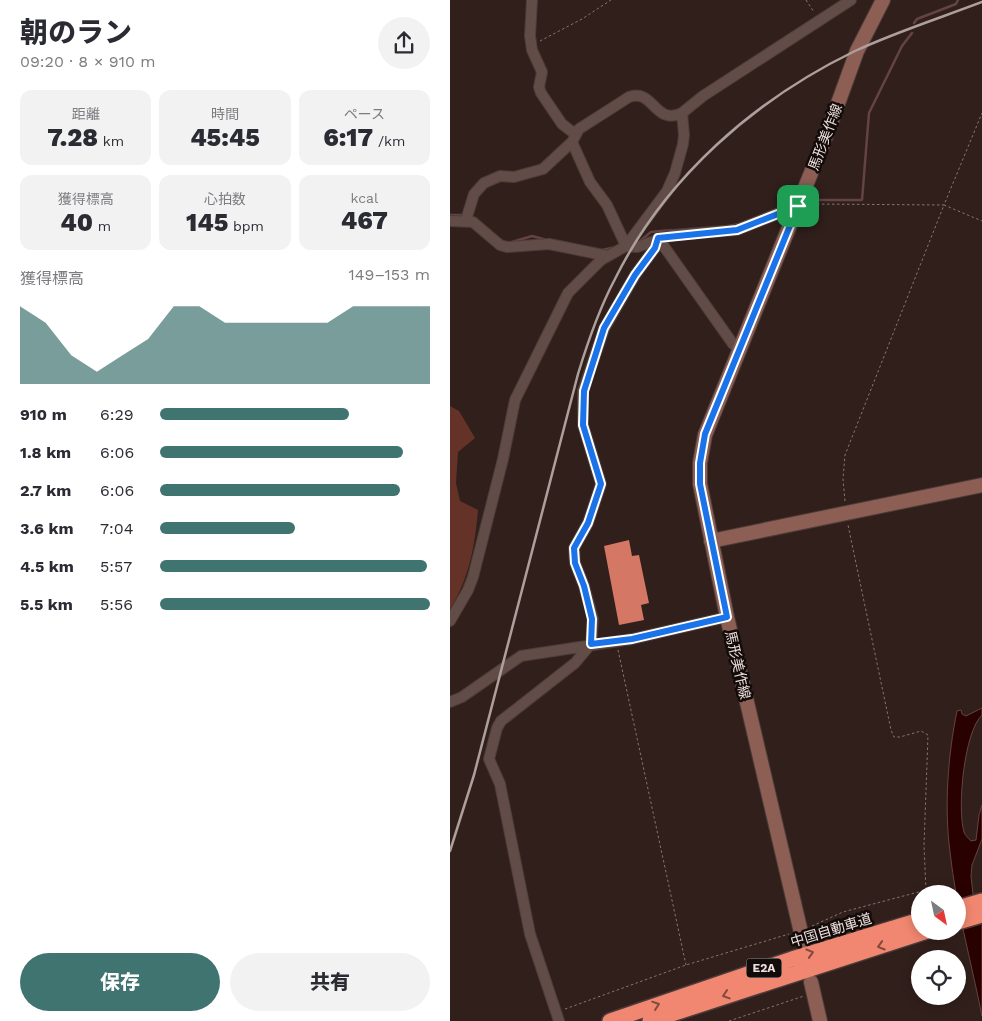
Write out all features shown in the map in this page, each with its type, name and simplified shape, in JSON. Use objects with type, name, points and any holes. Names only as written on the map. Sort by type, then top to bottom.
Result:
[{"type":"highway","points":[[966,906],[982,901]]},
{"type":"highway","points":[[966,920],[982,915]]},
{"type":"highway","name":"中国自動車道","points":[[610,1021],[792,958],[911,923]]},
{"type":"highway","name":"E2A","points":[[650,1021],[911,936]]},
{"type":"main road","name":"馬形美作線","points":[[801,936],[727,617],[700,484],[700,463],[705,434],[828,131],[856,51],[883,0]]},
{"type":"main road","points":[[711,540],[982,485]]},
{"type":"main road","points":[[813,987],[820,1021]]},
{"type":"street","points":[[532,0],[531,45],[542,72],[539,87],[541,93],[574,138],[590,182],[610,210],[626,246]]},
{"type":"street","points":[[466,220],[474,194],[484,183],[500,176],[514,177],[538,171],[548,165],[552,158],[574,138],[620,102],[637,94],[643,96],[667,116],[682,113],[703,96],[851,0]]},
{"type":"street","points":[[450,622],[468,590],[473,576],[503,459],[515,400],[568,293],[608,256],[626,246],[672,182],[684,135],[682,113]]},
{"type":"street","points":[[626,246],[637,247],[658,238],[737,230],[798,206]]},
{"type":"street","points":[[450,221],[466,220],[473,222],[500,244],[507,247],[549,244],[608,256]]},
{"type":"street","points":[[658,238],[733,344],[739,349]]},
{"type":"street","points":[[558,1016],[530,934],[500,784],[489,759],[497,728],[501,721],[575,662],[591,644],[592,619],[584,586],[575,563],[574,548],[588,523],[601,484],[583,425],[584,391],[604,328],[635,275],[655,248],[658,238]]},
{"type":"street","points":[[450,702],[462,697],[521,656],[591,644],[617,642],[727,617]]},
{"type":"path","points":[[531,45],[582,19],[611,0]]},
{"type":"path","points":[[806,0],[820,21]]},
{"type":"path","points":[[558,1016],[686,965],[801,936],[843,912],[926,890],[924,846],[928,735],[922,731],[900,738],[894,737],[891,730],[846,512],[843,479],[845,455],[982,113]]},
{"type":"path","points":[[798,206],[809,204],[944,205],[982,221]]},
{"type":"path","points":[[617,642],[686,965]]},
{"type":"path","points":[[728,1021],[813,987]]},
{"type":"shaded area","points":[[450,406],[459,411],[475,438],[458,452],[456,483],[460,501],[478,510],[470,562],[457,598],[450,609]]},
{"type":"shaded area","points":[[982,708],[982,715],[976,724],[967,753],[961,806],[964,832],[971,841],[976,840],[982,805],[982,839],[972,865],[971,876],[973,894],[982,912],[982,1016],[966,940],[966,885],[955,885],[947,817],[949,763],[957,711],[961,710],[962,714],[966,716]]},
{"type":"building","points":[[629,540],[632,556],[639,555],[649,603],[641,605],[644,620],[619,625],[604,546]]},
{"type":"waterway","points":[[914,23],[917,19],[956,4],[958,0]]},
{"type":"waterway","points":[[811,200],[862,200],[869,113],[902,46],[912,33]]},
{"type":"waterway","points":[[729,226],[739,224],[789,204]]},
{"type":"waterway","points":[[450,215],[462,215]]},
{"type":"waterway","points":[[641,240],[651,232],[672,230]]},
{"type":"waterway","points":[[512,242],[532,236],[547,240]]},
{"type":"waterway","points":[[602,250],[616,247]]},
{"type":"railway","points":[[450,851],[474,775],[578,374],[604,302],[636,242],[659,208],[686,175],[748,118],[782,93],[855,51],[902,31],[982,2]]},
{"type":"route","points":[[798,206],[705,434],[700,463],[700,484],[727,617],[617,642],[591,644],[593,635],[592,619],[588,598],[575,563],[574,548],[588,523],[600,492],[600,477],[583,425],[582,407],[584,391],[597,344],[604,328],[635,275],[647,262],[658,238],[672,235],[737,230],[771,215],[798,206]]}]
